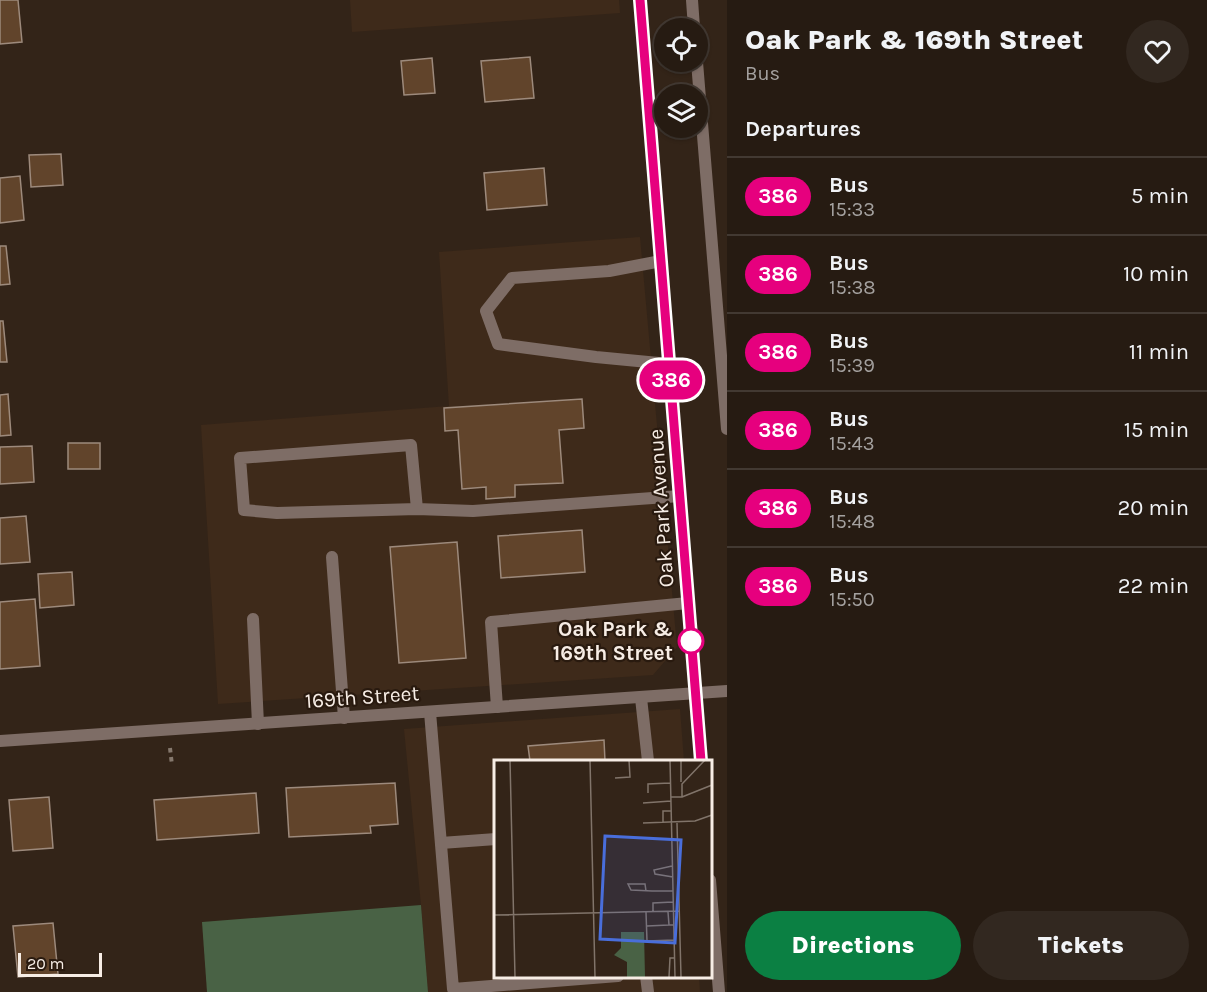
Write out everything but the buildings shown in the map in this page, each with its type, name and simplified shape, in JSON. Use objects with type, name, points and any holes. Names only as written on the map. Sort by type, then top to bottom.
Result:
[{"type":"street","name":"Oak Park Avenue","points":[[640,0],[701,760]]},
{"type":"street","points":[[692,0],[693,18]]},
{"type":"street","points":[[698,72],[727,429]]},
{"type":"street","points":[[661,261],[609,271],[512,278],[486,311],[498,344],[669,364]]},
{"type":"street","points":[[417,509],[411,445],[240,458],[244,510],[277,513],[417,509],[473,511],[680,496]]},
{"type":"street","points":[[332,557],[344,718]]},
{"type":"street","points":[[497,707],[491,622],[688,603]]},
{"type":"street","points":[[253,619],[258,724]]},
{"type":"street","name":"169th Street","points":[[0,741],[727,691]]},
{"type":"street","points":[[641,698],[648,760]]},
{"type":"street","points":[[430,712],[453,989],[594,977]]},
{"type":"street","points":[[441,843],[494,838]]},
{"type":"street","points":[[712,909],[714,967],[719,992]]},
{"type":"street","points":[[646,977],[648,992]]},
{"type":"shaded area","points":[[350,0],[619,0],[620,13],[352,32]]},
{"type":"shaded area","points":[[640,237],[677,647],[653,675],[218,704],[201,425],[449,406],[439,252]]},
{"type":"shaded area","points":[[680,709],[684,760],[494,760],[494,977],[699,977],[700,992],[428,992],[404,729]]},
{"type":"green space","points":[[421,905],[428,992],[207,992],[202,922]]},
{"type":"bus line","name":"386","points":[[640,0],[701,760]]},
{"type":"place","name":"Oak Park & 169th Street","points":[[691,641]]}]
